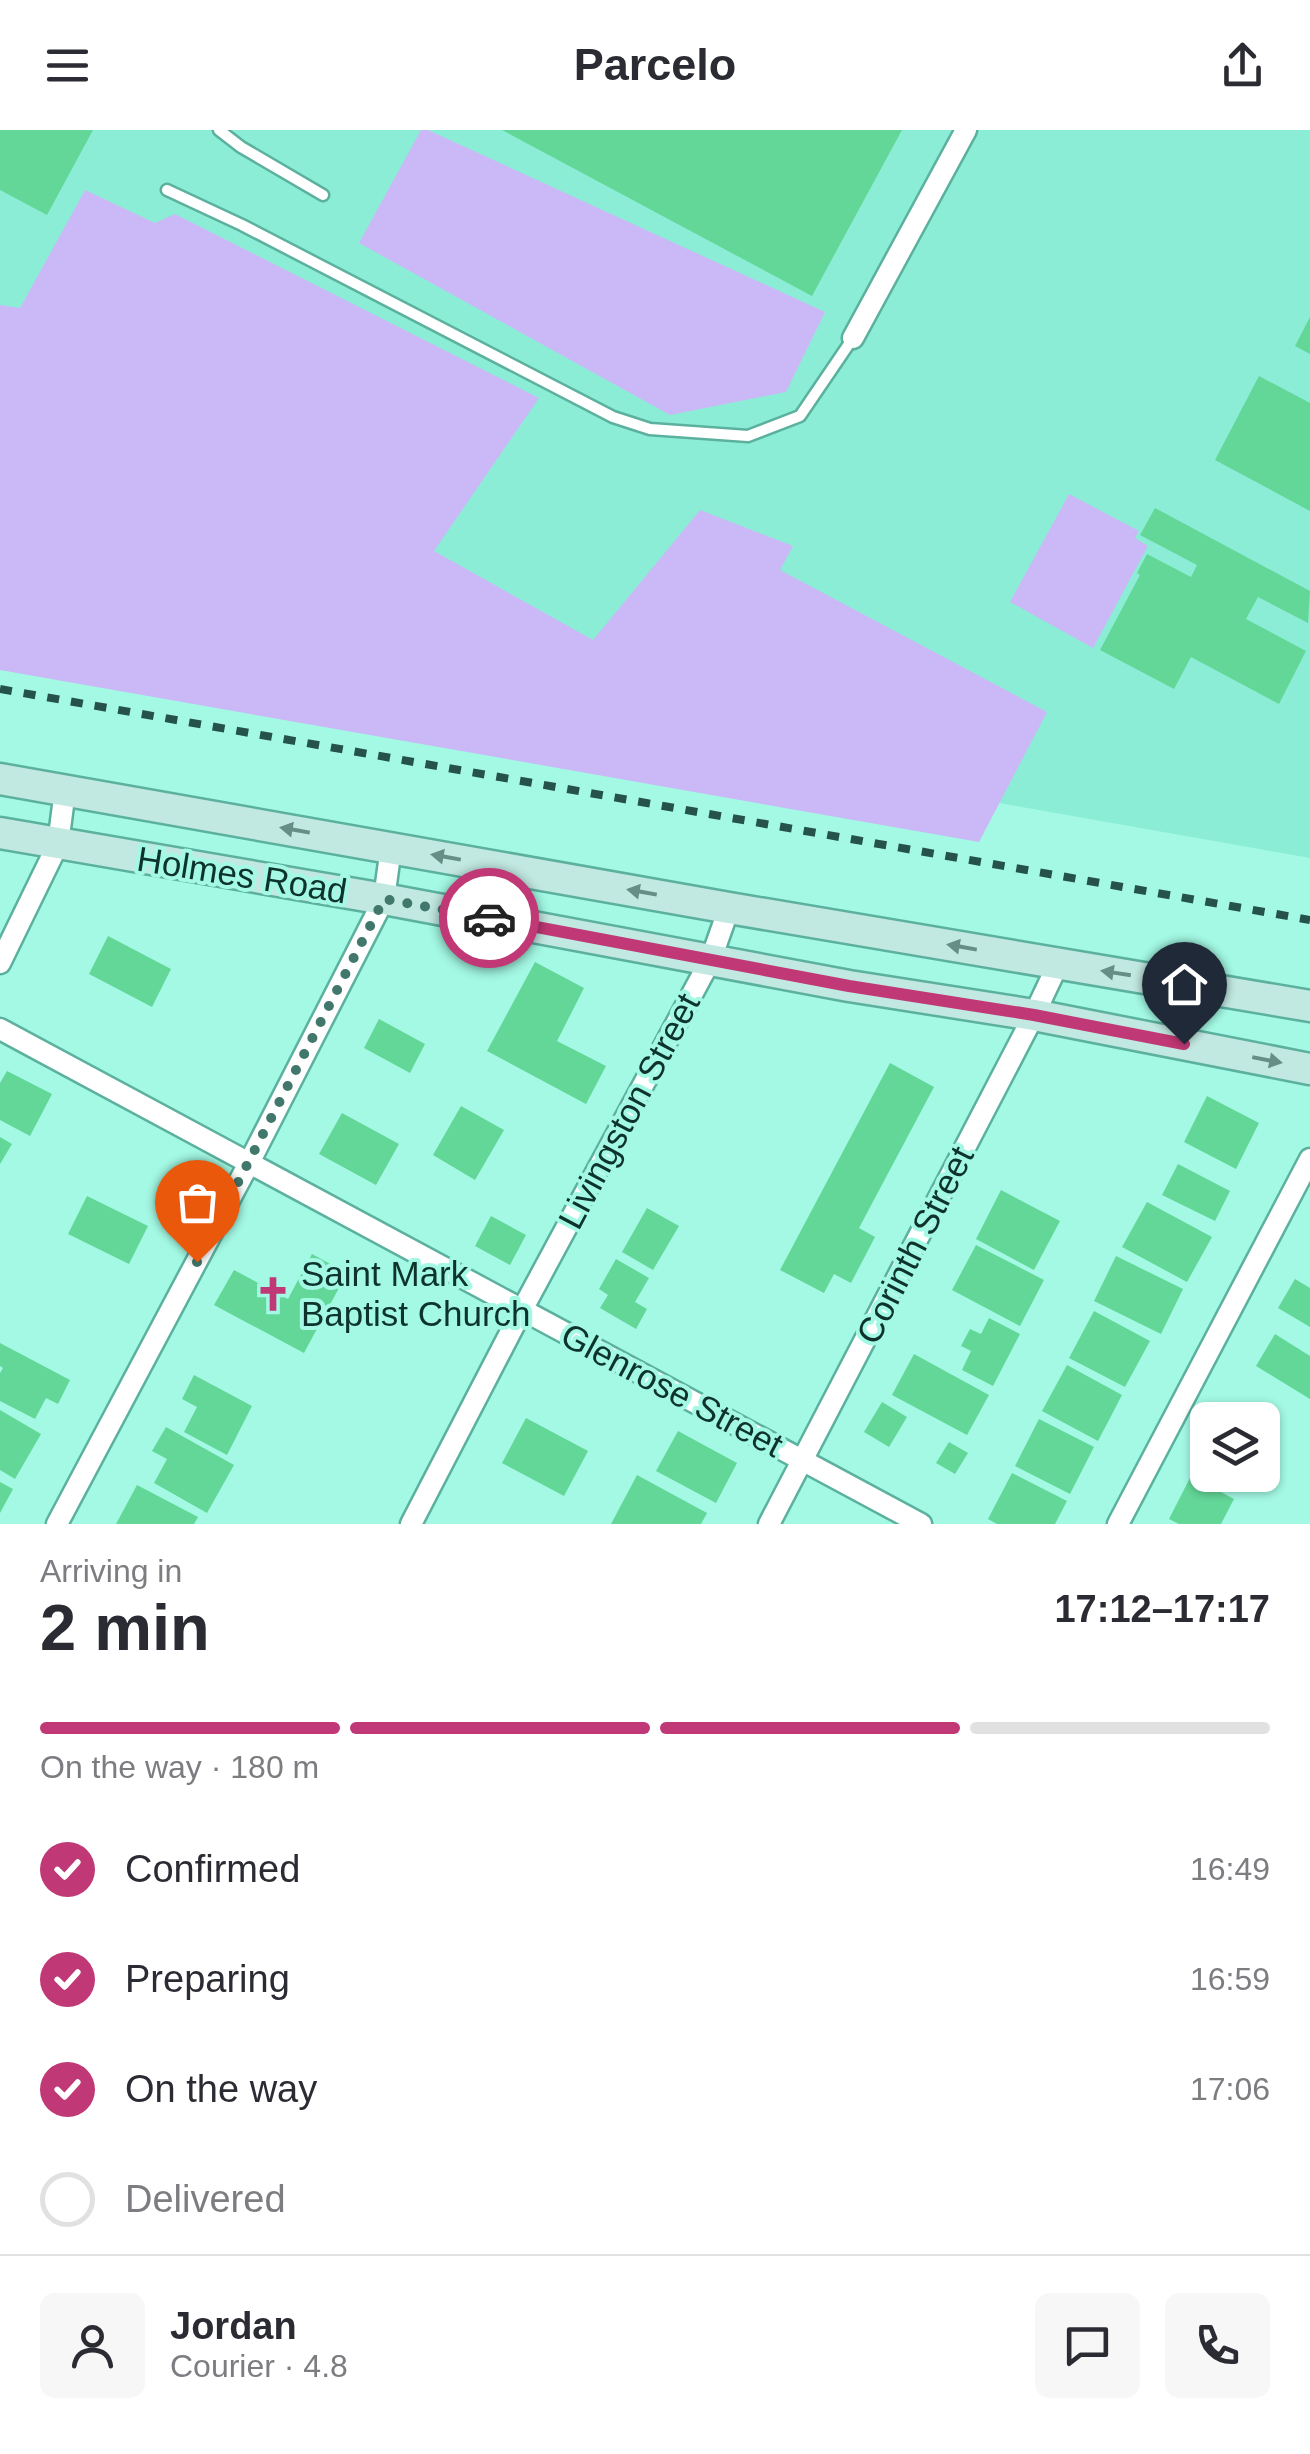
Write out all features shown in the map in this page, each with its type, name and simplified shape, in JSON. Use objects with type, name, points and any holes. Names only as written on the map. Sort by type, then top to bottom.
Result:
[{"type":"main road","name":"Holmes Road","points":[[0,779],[1310,1006]]},
{"type":"main road","name":"Holmes Road","points":[[0,834],[384,899],[849,986],[1034,1015],[1310,1069]]},
{"type":"street","points":[[853,338],[966,130]]},
{"type":"street","points":[[0,963],[58,844],[65,790]]},
{"type":"street","points":[[57,1524],[384,899],[391,847]]},
{"type":"street","name":"Livingston Street","points":[[410,1524],[711,959],[729,908]]},
{"type":"street","name":"Corinth Street","points":[[769,1524],[1058,964]]},
{"type":"street","name":"Glenrose Street","points":[[0,1029],[921,1524]]},
{"type":"street","points":[[1118,1524],[1310,1159]]},
{"type":"lane","points":[[219,130],[257,158],[322,195]]},
{"type":"lane","points":[[168,190],[613,417],[650,428],[748,436],[800,416],[853,338]]},
{"type":"shaded area","points":[[0,130],[1310,130],[1310,858],[0,626]]},
{"type":"shaded area","points":[[421,130],[825,312],[786,392],[670,415],[359,243]]},
{"type":"shaded area","points":[[85,190],[155,223],[175,214],[539,398],[434,551],[593,640],[700,510],[793,546],[780,570],[1047,712],[979,842],[0,670],[0,305],[20,308]]},
{"type":"shaded area","points":[[1069,494],[1139,531],[1135,538],[1148,546],[1093,648],[1010,602]]},
{"type":"building","points":[[0,130],[93,130],[47,215],[0,190]]},
{"type":"building","points":[[502,130],[902,130],[812,296]]},
{"type":"building","points":[[1310,317],[1310,354],[1295,346]]},
{"type":"building","points":[[1259,376],[1310,403],[1310,511],[1215,460]]},
{"type":"building","points":[[1155,508],[1310,591],[1308,623],[1258,597],[1246,619],[1306,651],[1279,704],[1191,657],[1174,689],[1100,650],[1147,554],[1191,577],[1197,565],[1140,535]]},
{"type":"building","points":[[108,936],[171,969],[152,1007],[89,974]]},
{"type":"building","points":[[535,962],[584,988],[557,1041],[606,1066],[586,1104],[487,1051]]},
{"type":"building","points":[[379,1019],[425,1044],[410,1073],[364,1048]]},
{"type":"building","points":[[890,1063],[934,1087],[859,1228],[875,1237],[851,1283],[834,1274],[824,1293],[780,1270]]},
{"type":"building","points":[[7,1071],[52,1094],[30,1136],[0,1120],[0,1083]]},
{"type":"building","points":[[1207,1096],[1259,1123],[1236,1169],[1184,1142]]},
{"type":"building","points":[[461,1106],[504,1130],[475,1180],[433,1155]]},
{"type":"building","points":[[342,1113],[399,1144],[376,1185],[319,1154]]},
{"type":"building","points":[[0,1137],[12,1144],[0,1164]]},
{"type":"building","points":[[1178,1164],[1230,1191],[1215,1221],[1162,1195]]},
{"type":"building","points":[[1001,1190],[1060,1221],[1034,1270],[976,1239]]},
{"type":"building","points":[[87,1196],[148,1226],[129,1264],[68,1234]]},
{"type":"building","points":[[1147,1202],[1212,1237],[1187,1282],[1122,1247]]},
{"type":"building","points":[[647,1208],[679,1226],[653,1270],[622,1252]]},
{"type":"building","points":[[491,1216],[526,1235],[510,1265],[475,1246]]},
{"type":"building","points":[[976,1245],[1044,1280],[1020,1326],[952,1290]]},
{"type":"building","points":[[312,1254],[347,1273],[304,1353],[214,1305],[234,1270],[288,1299]]},
{"type":"building","points":[[1116,1256],[1183,1289],[1161,1334],[1094,1301]]},
{"type":"building","points":[[616,1259],[649,1278],[635,1302],[647,1309],[636,1329],[600,1308],[608,1295],[599,1289]]},
{"type":"building","points":[[1295,1279],[1310,1288],[1310,1327],[1278,1308]]},
{"type":"building","points":[[1094,1311],[1150,1341],[1125,1387],[1069,1358]]},
{"type":"building","points":[[989,1318],[1020,1334],[993,1386],[962,1370],[971,1351],[961,1346],[970,1329],[981,1334]]},
{"type":"building","points":[[1275,1334],[1310,1356],[1310,1399],[1256,1366]]},
{"type":"building","points":[[0,1343],[70,1380],[58,1404],[46,1398],[35,1419],[0,1401]]},
{"type":"building","points":[[914,1354],[989,1395],[967,1435],[892,1395]]},
{"type":"building","points":[[1067,1365],[1122,1395],[1098,1441],[1042,1411]]},
{"type":"building","points":[[194,1375],[252,1406],[227,1455],[184,1432],[197,1407],[182,1399]]},
{"type":"building","points":[[882,1402],[907,1417],[889,1447],[864,1432]]},
{"type":"building","points":[[0,1410],[41,1434],[15,1479],[0,1470]]},
{"type":"building","points":[[526,1418],[588,1451],[564,1496],[502,1463]]},
{"type":"building","points":[[1039,1419],[1094,1447],[1070,1494],[1015,1466]]},
{"type":"building","points":[[166,1427],[234,1465],[207,1513],[154,1483],[167,1459],[152,1451]]},
{"type":"building","points":[[678,1431],[737,1463],[716,1503],[656,1471]]},
{"type":"building","points":[[949,1442],[968,1453],[955,1474],[936,1463]]},
{"type":"building","points":[[1012,1473],[1067,1501],[1055,1524],[997,1524],[988,1519]]},
{"type":"building","points":[[637,1475],[707,1513],[701,1524],[611,1524]]},
{"type":"building","points":[[1190,1478],[1190,1492],[1221,1492],[1234,1499],[1221,1524],[1179,1524],[1169,1519]]},
{"type":"building","points":[[0,1482],[13,1489],[0,1513]]},
{"type":"building","points":[[137,1485],[198,1517],[194,1524],[116,1524]]},
{"type":"railway","points":[[0,689],[1310,920]]},
{"type":"way so far","points":[[197,1262],[384,899],[489,918]]},
{"type":"place","name":"Saint Mark Baptist Church","points":[[273,1294]]},
{"type":"route","points":[[489,918],[1184,1044]]}]
